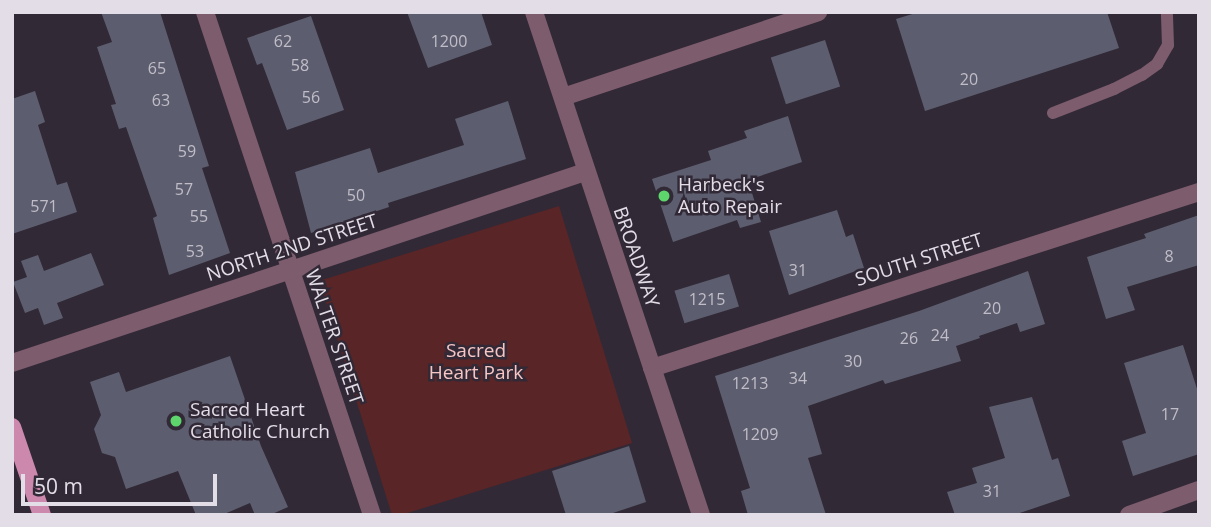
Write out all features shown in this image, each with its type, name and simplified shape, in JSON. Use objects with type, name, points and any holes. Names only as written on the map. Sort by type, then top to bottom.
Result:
[{"type":"main road","points":[[12,428],[42,515]]},
{"type":"street","name":"WALTER STREET","points":[[205,12],[372,515]]},
{"type":"street","name":"BROADWAY","points":[[534,12],[701,515]]},
{"type":"street","points":[[563,97],[818,12]]},
{"type":"street","name":"NORTH 2ND STREET","points":[[12,363],[585,172]]},
{"type":"street","name":"SOUTH STREET","points":[[652,368],[1199,192]]},
{"type":"street","points":[[1129,515],[1199,490]]},
{"type":"lane","points":[[1053,113],[1114,89],[1157,64],[1168,45],[1167,12]]},
{"type":"green space","name":"Sacred Heart Park","points":[[559,206],[632,443],[401,515],[392,515],[319,281]]},
{"type":"building","points":[[101,12],[160,12],[209,166],[202,168],[230,253],[169,275],[153,218],[157,216],[126,127],[119,129],[111,105],[116,104],[97,47],[112,42]]},
{"type":"building","points":[[407,12],[481,12],[492,45],[428,68]]},
{"type":"building","points":[[919,12],[1107,12],[1119,48],[925,111],[896,19]]},
{"type":"building","points":[[311,16],[344,110],[287,130],[262,63],[257,65],[247,38]]},
{"type":"building","points":[[825,40],[840,87],[786,104],[771,58]]},
{"type":"building","points":[[35,91],[45,122],[38,125],[57,185],[67,182],[77,212],[12,234],[12,99]]},
{"type":"building","points":[[508,101],[526,159],[388,203],[389,207],[311,233],[295,172],[370,148],[378,173],[464,145],[455,119]]},
{"type":"building","points":[[788,116],[802,162],[748,180],[761,222],[740,228],[737,220],[673,242],[652,179],[711,160],[708,151],[747,138],[744,131]]},
{"type":"building","points":[[837,210],[846,237],[853,234],[864,268],[789,295],[769,231]]},
{"type":"building","points":[[1199,215],[1199,265],[1127,287],[1135,310],[1106,319],[1087,257],[1146,238],[1144,234]]},
{"type":"building","points":[[91,253],[104,285],[57,303],[63,318],[44,325],[38,308],[25,313],[13,282],[27,277],[21,261],[38,255],[44,271]]},
{"type":"building","points":[[1028,271],[1045,324],[1020,332],[1017,323],[979,336],[980,338],[956,346],[961,361],[885,384],[883,380],[808,406],[822,454],[808,458],[826,515],[748,515],[741,491],[750,488],[715,376],[919,311]]},
{"type":"building","points":[[729,274],[739,307],[684,323],[674,291]]},
{"type":"building","points":[[1183,345],[1199,395],[1199,454],[1133,476],[1122,441],[1146,433],[1124,363]]},
{"type":"building","name":"Sacred Heart Catholic Church","points":[[230,356],[261,446],[288,507],[270,515],[255,515],[250,503],[222,515],[196,515],[178,471],[126,489],[115,457],[102,453],[94,429],[101,415],[90,382],[119,372],[126,392]]},
{"type":"building","points":[[1032,397],[1052,460],[1058,458],[1070,496],[1014,515],[955,515],[947,492],[977,483],[972,468],[1005,458],[989,407]]},
{"type":"building","points":[[629,446],[646,502],[607,515],[566,515],[552,471]]},
{"type":"place","name":"Harbeck's Auto Repair","points":[[664,196]]},
{"type":"place","name":"Sacred Heart Catholic Church","points":[[176,421]]}]
